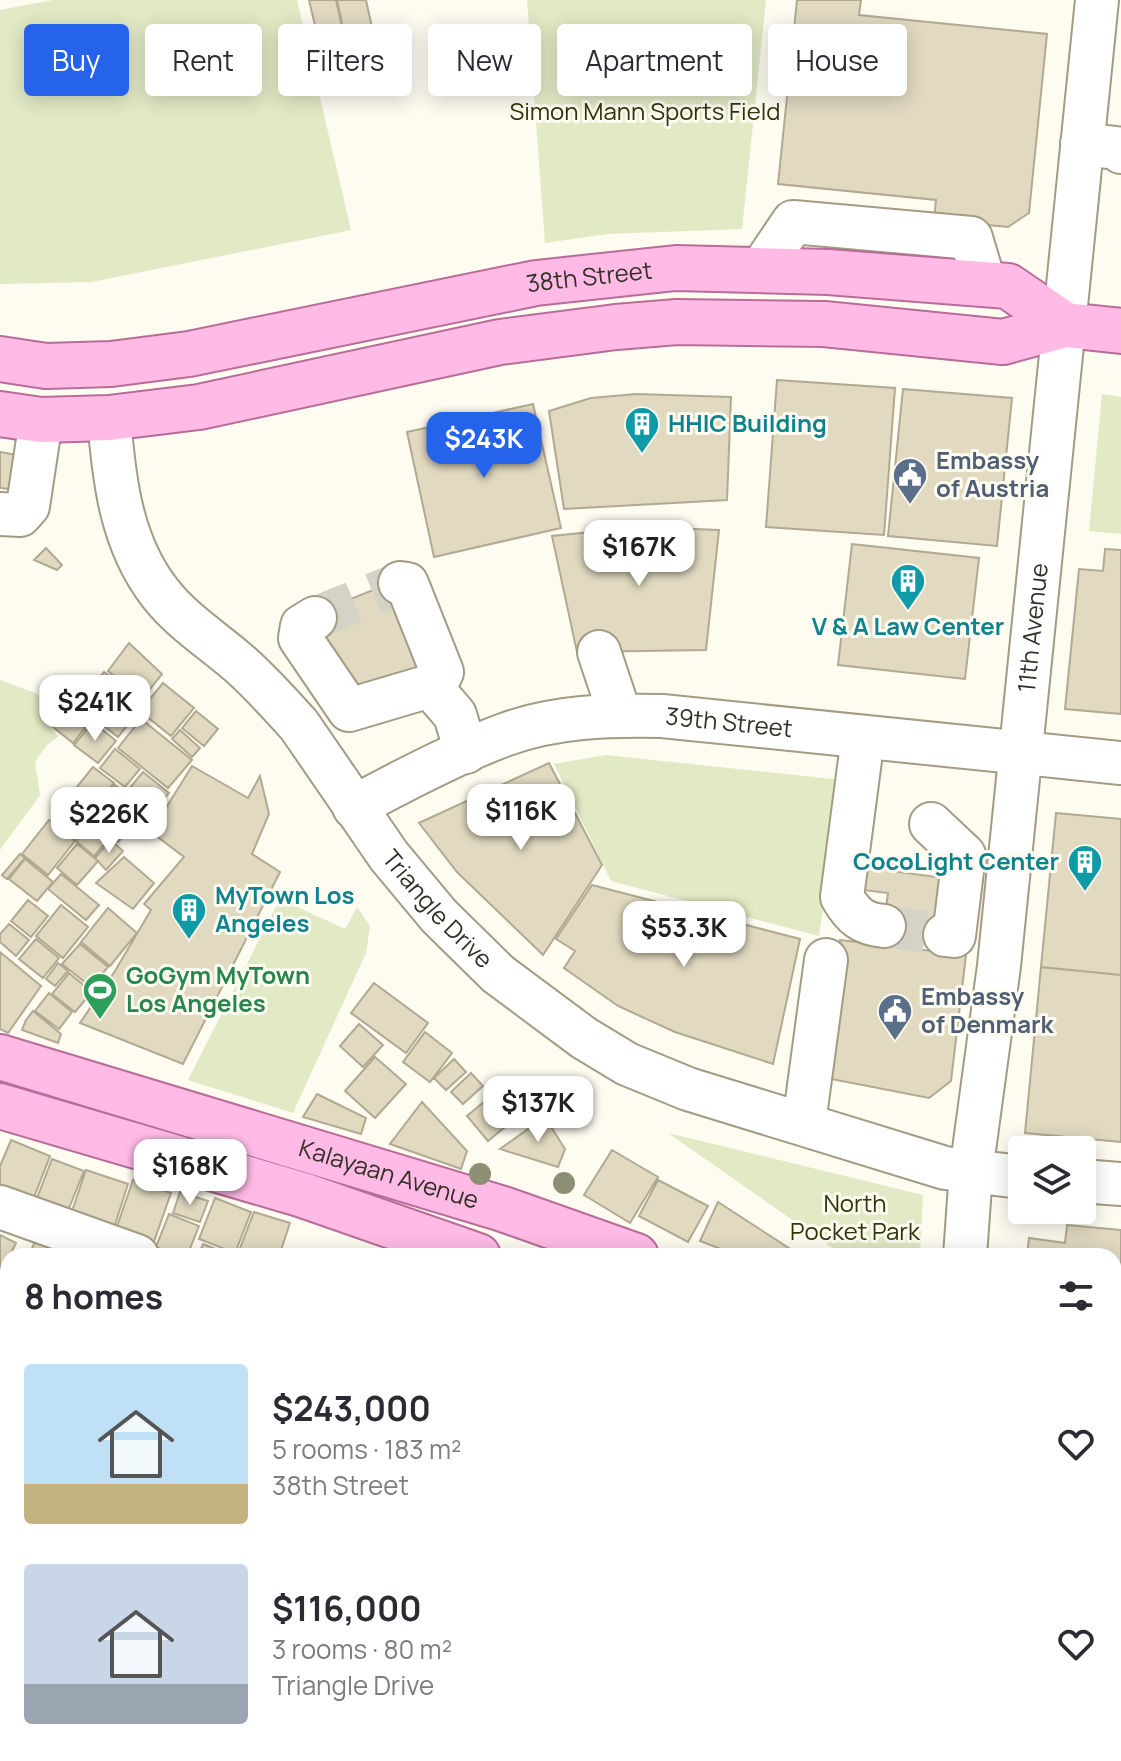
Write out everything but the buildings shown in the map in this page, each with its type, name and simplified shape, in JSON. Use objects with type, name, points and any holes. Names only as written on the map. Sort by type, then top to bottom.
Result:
[{"type":"main road","name":"38th Street","points":[[0,359],[46,366],[111,364],[189,354],[536,283],[676,268],[762,268],[1008,286],[1065,325]]},
{"type":"main road","name":"38th Street","points":[[20,417],[109,418],[199,407],[500,342],[677,322],[824,324],[1003,342],[1065,325],[1121,331]]},
{"type":"main road","name":"Kalayaan Avenue","points":[[0,1057],[489,1204],[613,1248]]},
{"type":"main road","name":"Kalayaan Avenue","points":[[0,1106],[303,1195],[455,1248]]},
{"type":"street","name":"11th Avenue","points":[[966,1248],[971,1172],[999,966],[1065,325],[1102,148],[1097,0]]},
{"type":"street","points":[[0,514],[20,515],[28,506],[20,417]]},
{"type":"street","name":"Triangle Drive","points":[[109,418],[118,503],[131,542],[160,594],[180,615],[251,674],[299,725],[411,885],[498,974],[584,1038],[627,1064],[688,1089],[945,1168],[1008,1176]]},
{"type":"street","points":[[315,618],[302,626],[300,638],[349,710],[430,686],[442,672],[407,584],[400,583]]},
{"type":"street","points":[[599,652],[620,715]]},
{"type":"street","points":[[430,686],[455,715],[466,752]]},
{"type":"street","name":"39th Street","points":[[354,807],[504,734],[588,716],[662,716],[1121,763]]},
{"type":"street","points":[[863,737],[842,897],[853,916],[868,924],[884,926]]},
{"type":"street","points":[[931,824],[964,855],[954,936],[945,935]]},
{"type":"street","points":[[804,1123],[826,960]]},
{"type":"street","points":[[1096,1182],[1121,1184]]},
{"type":"street","points":[[0,1207],[115,1248]]},
{"type":"green space","points":[[53,0],[297,0],[303,24],[278,24],[278,96],[320,96],[351,230],[91,282],[0,284],[0,10]]},
{"type":"green space","name":"Simon Mann Sports Field","points":[[527,0],[766,0],[742,229],[607,234],[545,243],[534,96],[541,96],[541,24],[529,24]]},
{"type":"green space","points":[[1102,394],[1121,397],[1121,534],[1089,531]]},
{"type":"green space","points":[[0,680],[38,694],[43,718],[58,737],[47,745],[35,762],[40,795],[0,850]]},
{"type":"green space","points":[[606,755],[842,780],[819,936],[611,881],[554,764]]},
{"type":"green space","points":[[280,899],[345,929],[357,907],[370,926],[366,953],[293,1113],[188,1080]]},
{"type":"green space","name":"North Pocket Park","points":[[668,1133],[923,1195],[920,1248],[833,1248]]},
{"type":"tunnel","points":[[315,618],[400,583]]},
{"type":"tunnel","points":[[884,926],[945,935]]},
{"type":"place","name":"HHIC Building","points":[[642,455]]},
{"type":"place","name":"Embassy of Austria","points":[[910,506]]},
{"type":"place","name":"V & A Law Center","points":[[908,612]]},
{"type":"place","name":"CocoLight Center","points":[[1085,893]]},
{"type":"place","name":"MyTown Los Angeles","points":[[189,941]]},
{"type":"place","name":"GoGym MyTown Los Angeles","points":[[100,1021]]},
{"type":"place","name":"Embassy of Denmark","points":[[895,1042]]}]
